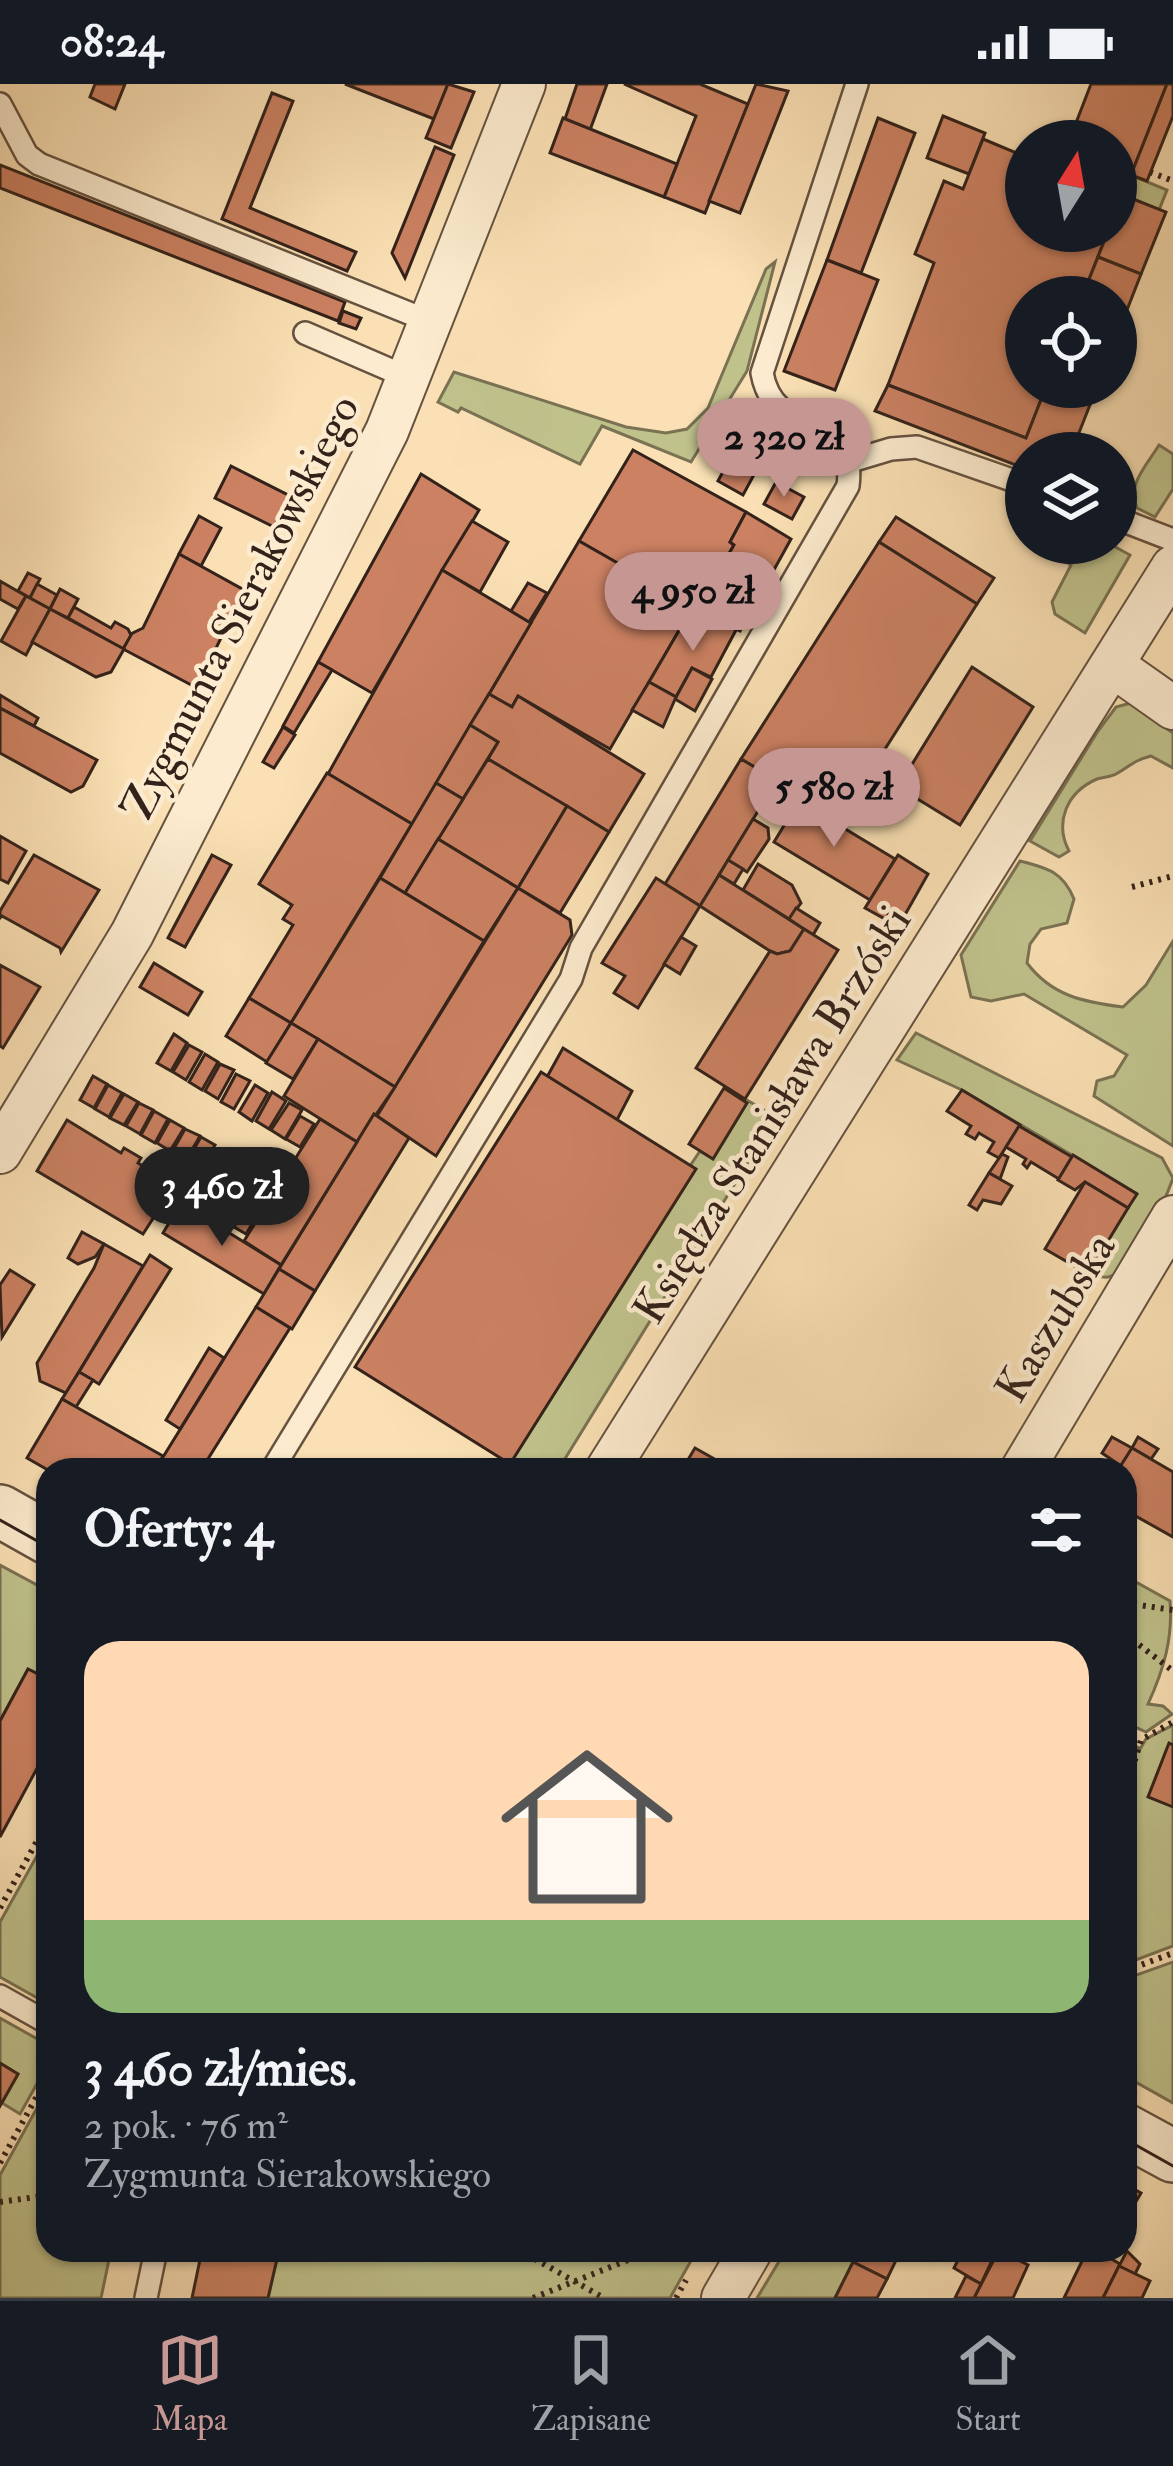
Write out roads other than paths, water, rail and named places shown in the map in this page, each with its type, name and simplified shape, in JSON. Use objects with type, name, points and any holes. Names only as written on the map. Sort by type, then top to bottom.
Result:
[{"type":"street","name":"Zygmunta Sierakowskiego","points":[[0,1152],[132,934],[388,430],[524,84]]},
{"type":"street","name":"Księdza Stanisława Brzóski","points":[[615,1458],[1173,567]]},
{"type":"street","points":[[1112,664],[1173,708]]},
{"type":"street","name":"Kaszubska","points":[[1029,1458],[1173,1217]]},
{"type":"street","points":[[0,1511],[36,1531]]},
{"type":"street","points":[[1137,2136],[1173,2156]]},
{"type":"street","points":[[723,2298],[744,2262]]},
{"type":"lane","points":[[279,1458],[571,979],[581,948],[848,486],[851,461],[838,440],[779,409],[767,398],[763,373],[857,84]]},
{"type":"lane","points":[[0,104],[27,154],[39,164],[431,322]]},
{"type":"lane","points":[[305,333],[409,378]]},
{"type":"lane","points":[[851,461],[917,447],[1005,478]]},
{"type":"lane","points":[[1137,526],[1173,540]]},
{"type":"lane","points":[[0,1996],[36,2017]]},
{"type":"lane","points":[[146,2298],[154,2262]]},
{"type":"tram line","points":[[0,1520],[36,1540]]},
{"type":"tram line","points":[[1137,2146],[1173,2166]]}]
